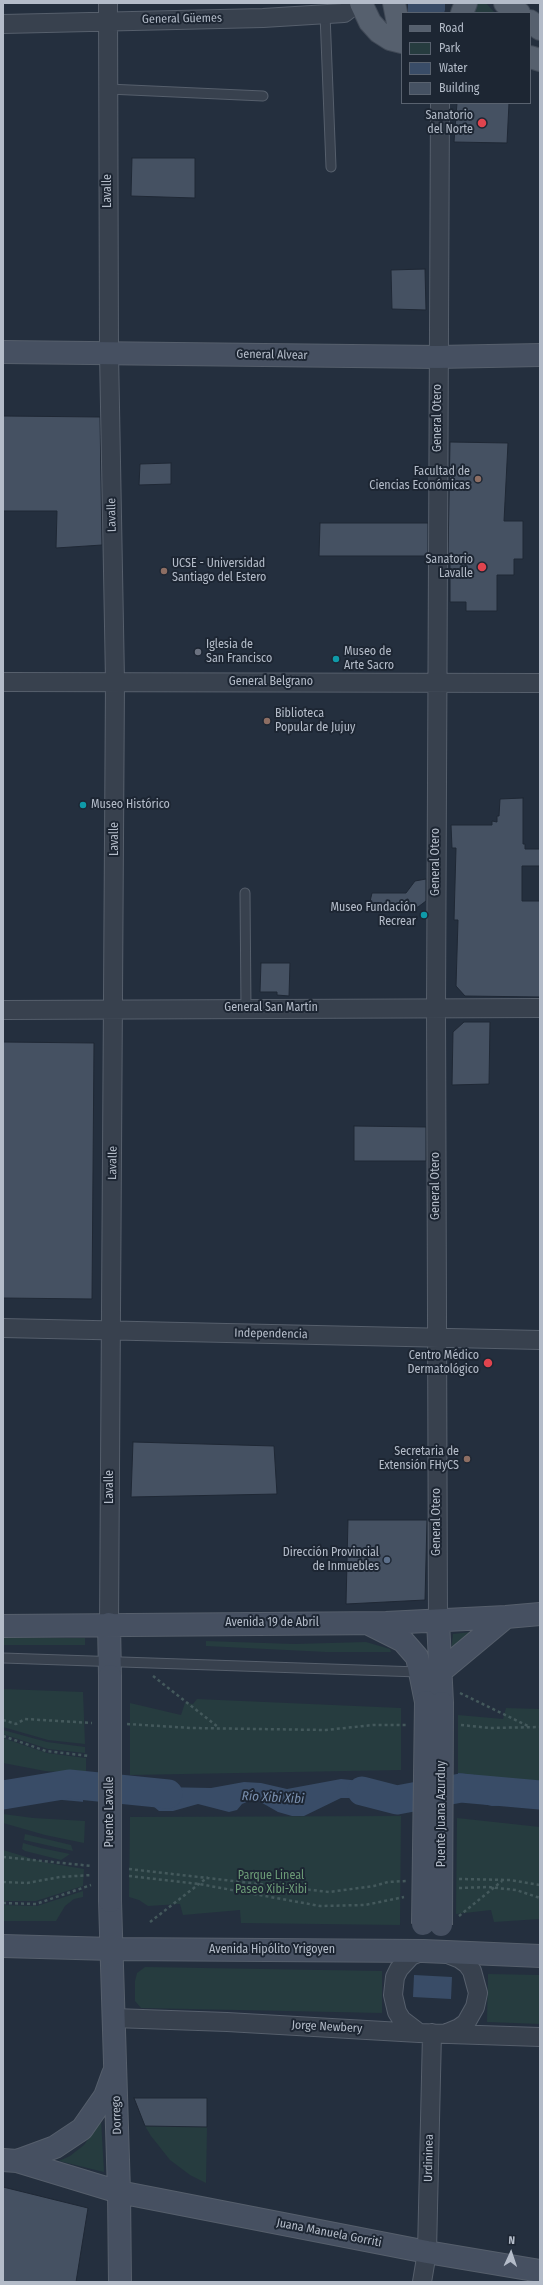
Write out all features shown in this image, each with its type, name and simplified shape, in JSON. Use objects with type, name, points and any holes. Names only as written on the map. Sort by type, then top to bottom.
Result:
[{"type":"main road","points":[[361,3],[370,22],[379,32],[390,39],[401,42]]},
{"type":"main road","points":[[394,3],[398,23],[401,27]]},
{"type":"main road","points":[[506,3],[518,12]]},
{"type":"main road","points":[[531,22],[540,29]]},
{"type":"main road","name":"General Alvear","points":[[3,352],[109,352],[438,357],[540,356]]},
{"type":"main road","name":"Avenida 19 de Abril","points":[[3,1626],[438,1621],[540,1614]]},
{"type":"main road","points":[[366,1622],[387,1632],[408,1646],[431,1672],[506,1617]]},
{"type":"main road","name":"Puente Juana Azurduy","points":[[432,1952],[440,1923],[441,1699],[431,1672],[438,1621]]},
{"type":"main road","name":"Lavalle","points":[[110,1624],[110,1668]]},
{"type":"main road","name":"Puente Lavalle","points":[[110,1668],[110,1901],[112,1949]]},
{"type":"main road","name":"Avenida Hipólito Yrigoyen","points":[[3,1946],[112,1949],[432,1952],[540,1956]]},
{"type":"main road","name":"Dorrego","points":[[112,1949],[116,2057],[120,2282]]},
{"type":"main road","points":[[10,2160],[56,2147],[82,2129],[105,2096],[113,2076],[116,2057]]},
{"type":"main road","name":"Juana Manuela Gorriti","points":[[10,2160],[119,2192],[427,2252],[540,2271]]},
{"type":"street","name":"General Güemes","points":[[3,24],[108,12],[266,10],[325,14],[344,13],[356,3]]},
{"type":"street","name":"Lavalle","points":[[108,12],[109,352],[115,681],[110,1624]]},
{"type":"street","name":"General Otero","points":[[438,1621],[436,1008],[440,104]]},
{"type":"street","name":"General Belgrano","points":[[3,682],[115,681],[540,683]]},
{"type":"street","name":"General San Martín","points":[[3,1010],[114,1008],[540,1008]]},
{"type":"street","name":"Independencia","points":[[3,1328],[540,1340]]},
{"type":"street","points":[[432,1952],[460,1959],[467,1964],[472,1971],[478,1993],[476,2007],[466,2022],[459,2028],[433,2033],[402,2020],[394,2004],[393,1990],[399,1969],[412,1956],[432,1952]]},
{"type":"street","name":"Jorge Newbery","points":[[114,2018],[540,2037]]},
{"type":"street","name":"Urdininea","points":[[422,2282],[427,2252],[433,2033]]},
{"type":"lane","points":[[325,14],[331,167]]},
{"type":"lane","points":[[108,89],[263,96]]},
{"type":"lane","points":[[245,893],[246,1008]]},
{"type":"lane","points":[[3,1658],[110,1668],[431,1672]]},
{"type":"path","points":[[152,1675],[219,1728]]},
{"type":"path","points":[[441,1699],[532,1728]]},
{"type":"path","points":[[3,1720],[16,1724],[25,1719],[99,1723]]},
{"type":"path","points":[[122,1724],[326,1730],[373,1725],[411,1725]]},
{"type":"path","points":[[456,1725],[471,1725],[490,1728],[540,1728]]},
{"type":"path","points":[[3,1736],[46,1751],[89,1756]]},
{"type":"path","points":[[3,1857],[97,1866]]},
{"type":"path","points":[[128,1869],[329,1892],[374,1886],[388,1882],[411,1881]]},
{"type":"path","points":[[3,1882],[27,1883],[60,1877],[98,1874]]},
{"type":"path","points":[[123,1876],[199,1884],[320,1906],[365,1905],[405,1897]]},
{"type":"path","points":[[150,1922],[208,1878]]},
{"type":"path","points":[[456,1879],[502,1880],[540,1884]]},
{"type":"path","points":[[440,1923],[493,1888],[502,1880]]},
{"type":"path","points":[[3,1903],[36,1904],[92,1884]]},
{"type":"path","points":[[456,1889],[493,1888],[516,1890],[540,1898]]},
{"type":"green space","points":[[475,3],[486,3],[494,12],[474,12]]},
{"type":"green space","points":[[471,1632],[451,1652],[453,1634]]},
{"type":"green space","points":[[3,1638],[85,1638],[85,1645],[3,1645]]},
{"type":"green space","points":[[206,1641],[294,1644],[366,1642],[390,1649],[391,1652],[326,1652],[206,1646]]},
{"type":"green space","points":[[3,1689],[83,1692],[85,1744],[48,1740],[3,1727]]},
{"type":"green space","points":[[197,1699],[401,1708],[401,1770],[130,1775],[130,1703],[181,1715],[185,1703],[193,1704]]},
{"type":"green space","points":[[506,1708],[540,1709],[540,1783],[458,1773],[458,1715],[503,1719]]},
{"type":"green space","points":[[3,1730],[47,1742],[85,1747],[85,1753],[48,1749],[3,1734]]},
{"type":"green space","points":[[3,1738],[47,1753],[86,1758],[86,1774],[45,1771],[3,1763]]},
{"type":"green space","points":[[3,1814],[33,1818],[85,1821],[84,1843],[45,1835],[3,1823]]},
{"type":"green space","name":"Parque Lineal Paseo Xibi-Xibi","points":[[401,1816],[400,1925],[241,1923],[240,1910],[183,1915],[180,1904],[148,1906],[139,1900],[129,1897],[130,1817]]},
{"type":"green space","points":[[457,1818],[540,1827],[540,1919],[494,1922],[491,1910],[456,1914]]},
{"type":"green space","points":[[25,1834],[71,1845],[73,1851],[24,1840]]},
{"type":"green space","points":[[23,1843],[70,1854],[61,1860],[25,1851],[22,1849]]},
{"type":"green space","points":[[3,1850],[43,1862],[84,1869],[83,1886],[36,1901],[3,1901]]},
{"type":"green space","points":[[83,1891],[83,1897],[74,1899],[65,1906],[56,1921],[3,1921],[3,1905],[37,1906]]},
{"type":"green space","points":[[145,1967],[382,1971],[382,2013],[141,2008],[135,2001],[135,1981],[137,1973]]},
{"type":"green space","points":[[488,1974],[540,1975],[540,2024],[487,2022]]},
{"type":"green space","points":[[101,2120],[104,2172],[59,2161],[70,2156],[84,2145]]},
{"type":"green space","points":[[145,2126],[207,2127],[206,2183],[190,2175],[170,2160]]},
{"type":"water","points":[[408,3],[445,3],[444,12],[408,12]]},
{"type":"water","points":[[458,1773],[540,1783],[540,1804],[492,1806],[457,1798]]},
{"type":"water","points":[[63,1776],[86,1776],[85,1802],[51,1799],[3,1802],[3,1780],[49,1779]]},
{"type":"water","points":[[341,1779],[361,1781],[388,1789],[401,1788],[401,1811],[373,1806],[354,1798],[341,1798],[304,1816],[292,1816],[278,1812],[257,1800],[242,1804],[237,1810],[229,1812],[198,1804],[173,1811],[159,1811],[153,1806],[129,1802],[130,1783],[160,1787],[211,1788],[244,1782],[261,1783],[287,1789]]},
{"type":"water","points":[[414,1975],[452,1977],[451,1999],[413,1997]]},
{"type":"pier","points":[[83,1774],[88,1776],[87,1802],[85,1804],[83,1804]]},
{"type":"building","name":"Sanatorio del Norte","points":[[457,104],[509,104],[507,143],[454,142]]},
{"type":"building","points":[[132,158],[195,158],[195,198],[131,196]]},
{"type":"building","points":[[425,269],[426,310],[392,309],[391,270]]},
{"type":"building","points":[[3,416],[100,417],[102,545],[56,548],[57,511],[3,511]]},
{"type":"building","points":[[450,442],[508,443],[504,521],[523,521],[523,559],[514,559],[514,575],[497,575],[497,611],[466,611],[466,602],[450,602],[450,556],[448,556]]},
{"type":"building","points":[[171,463],[171,484],[139,485],[140,464]]},
{"type":"building","points":[[320,523],[428,523],[428,556],[319,556]]},
{"type":"building","points":[[523,798],[523,844],[525,844],[525,849],[540,849],[540,866],[522,866],[522,901],[540,901],[540,997],[465,996],[456,986],[458,920],[454,920],[456,848],[452,848],[451,825],[492,825],[492,821],[497,822],[497,816],[499,816],[500,799]]},
{"type":"building","points":[[426,879],[426,901],[418,907],[368,910],[372,893],[406,893],[415,881]]},
{"type":"building","points":[[261,963],[290,963],[289,996],[277,995],[277,992],[260,992]]},
{"type":"building","points":[[464,1022],[490,1022],[489,1084],[452,1085],[453,1032]]},
{"type":"building","points":[[3,1042],[94,1043],[92,1299],[3,1298]]},
{"type":"building","points":[[354,1126],[426,1127],[426,1161],[354,1161]]},
{"type":"building","points":[[133,1442],[274,1446],[277,1494],[131,1497]]},
{"type":"building","name":"Dirección Provincial de Inmuebles","points":[[348,1520],[427,1520],[425,1600],[346,1604]]},
{"type":"building","points":[[134,2098],[207,2098],[207,2127],[145,2126]]},
{"type":"building","points":[[3,2187],[88,2208],[76,2282],[3,2282]]},
{"type":"waterway","name":"Río Xibi Xibi","points":[[3,1795],[69,1784],[168,1794]]},
{"type":"waterway","name":"Río Xibi Xibi","points":[[362,1791],[397,1800],[461,1788],[540,1795]]},
{"type":"place","name":"Sanatorio del Norte","points":[[482,123]]},
{"type":"place","name":"Facultad de Ciencias Económicas","points":[[478,479]]},
{"type":"place","name":"Sanatorio Lavalle","points":[[482,567]]},
{"type":"place","name":"UCSE - Universidad Santiago del Estero","points":[[164,571]]},
{"type":"place","name":"Iglesia de San Francisco","points":[[198,652]]},
{"type":"place","name":"Museo de Arte Sacro","points":[[336,659]]},
{"type":"place","name":"Biblioteca Popular de Jujuy","points":[[267,721]]},
{"type":"place","name":"Museo Histórico","points":[[83,805]]},
{"type":"place","name":"Museo Fundación Recrear","points":[[424,915]]},
{"type":"place","name":"Centro Médico Dermatológico","points":[[488,1363]]},
{"type":"place","name":"Secretaria de Extensión FHyCS","points":[[467,1459]]},
{"type":"place","name":"Dirección Provincial de Inmuebles","points":[[387,1560]]}]
